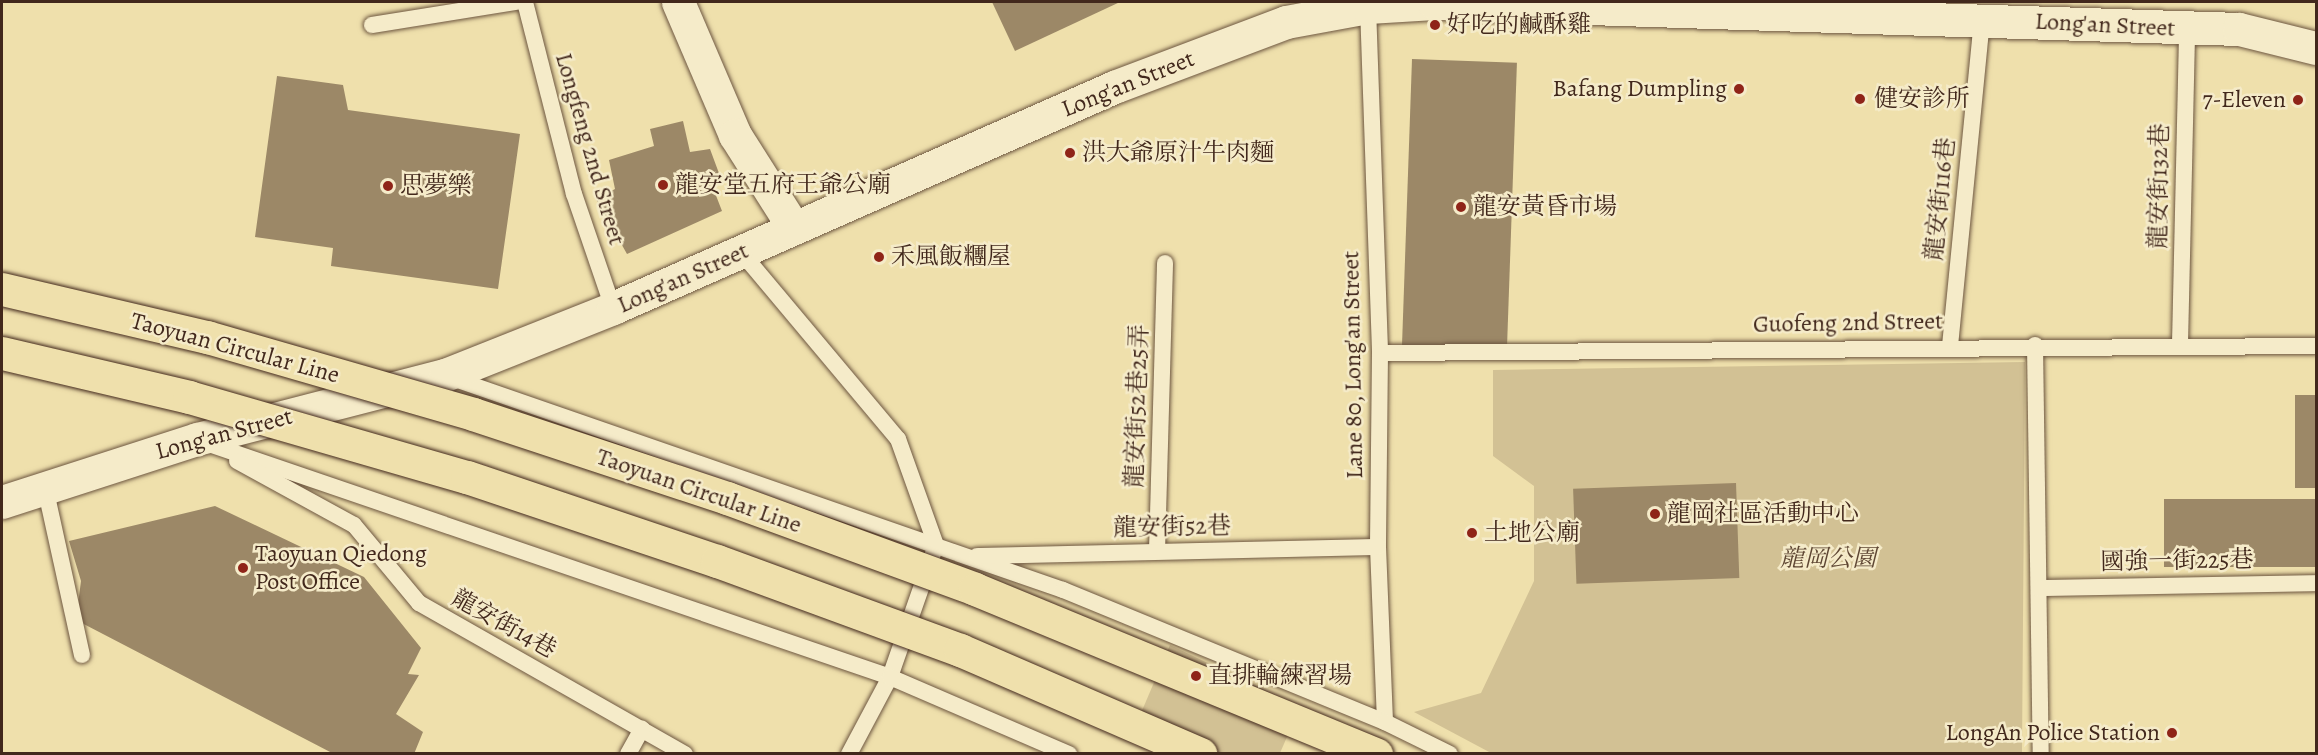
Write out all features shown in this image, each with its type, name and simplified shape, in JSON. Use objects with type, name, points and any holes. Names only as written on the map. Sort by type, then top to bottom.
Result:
[{"type":"highway","name":"Taoyuan Circular Line","points":[[2,289],[218,340],[472,414],[727,498],[986,594],[1376,753]]},
{"type":"highway","points":[[2,353],[189,397],[467,477],[717,561],[960,650],[1200,753]]},
{"type":"street","points":[[678,2],[735,135],[794,228]]},
{"type":"street","name":"Long'an Street","points":[[2,502],[197,439],[445,375],[613,308],[1114,87],[1286,22],[1368,4],[1434,3],[2239,29],[2316,48]]},
{"type":"lane","points":[[372,25],[516,2]]},
{"type":"lane","name":"Longfeng 2nd Street","points":[[525,2],[574,194],[613,308]]},
{"type":"lane","name":"Lane 80, Long'an Street","points":[[1368,4],[1380,353],[1378,547],[1385,722]]},
{"type":"lane","name":"龍安街116巷","points":[[1950,346],[1982,20]]},
{"type":"lane","name":"龍安街132巷","points":[[2180,344],[2187,29]]},
{"type":"lane","points":[[741,252],[898,439],[936,545],[890,677],[849,753]]},
{"type":"lane","name":"龍安街52巷25弄","points":[[1157,550],[1165,263]]},
{"type":"lane","points":[[2035,345],[2041,753]]},
{"type":"lane","name":"Guofeng 2nd Street","points":[[1380,353],[2035,345],[2316,346]]},
{"type":"lane","points":[[445,375],[1063,590],[1385,722],[1450,753]]},
{"type":"lane","points":[[197,439],[890,677],[1069,753]]},
{"type":"lane","name":"龍安街14巷","points":[[197,439],[354,525],[419,603],[685,753]]},
{"type":"lane","points":[[45,487],[82,655]]},
{"type":"lane","name":"龍安街52巷","points":[[968,556],[1157,550],[1378,547]]},
{"type":"lane","name":"國強一街225巷","points":[[2039,588],[2316,583]]},
{"type":"lane","points":[[628,753],[642,729]]},
{"type":"green space","name":"龍岡公園","points":[[2025,362],[2022,753],[1491,753],[1414,712],[1481,693],[1534,581],[1534,486],[1493,456],[1493,370]]},
{"type":"green space","name":"直排輪練習場","points":[[1170,645],[1300,707],[1280,753],[1159,753],[1129,741]]},
{"type":"building","points":[[992,2],[1120,2],[1015,51]]},
{"type":"building","name":"龍安黃昏市場","points":[[1412,59],[1517,63],[1507,355],[1402,352]]},
{"type":"building","name":"思夢樂","points":[[277,76],[343,85],[348,110],[520,134],[498,289],[331,266],[333,248],[255,237]]},
{"type":"building","name":"龍安堂五府王爺公廟","points":[[683,121],[690,152],[710,149],[720,176],[710,180],[722,211],[627,254],[596,199],[615,189],[609,160],[654,146],[650,129]]},
{"type":"building","points":[[2295,395],[2316,395],[2316,488],[2295,488]]},
{"type":"building","name":"龍岡社區活動中心","points":[[1736,483],[1739,578],[1576,584],[1573,489]]},
{"type":"building","points":[[2164,499],[2316,499],[2316,567],[2164,567]]},
{"type":"building","points":[[215,506],[364,577],[421,648],[408,674],[419,675],[396,714],[423,732],[414,754],[334,754],[76,620],[81,581],[69,541]]},
{"type":"place","name":"好吃的鹹酥雞","points":[[1435,25]]},
{"type":"place","name":"Bafang Dumpling","points":[[1739,89]]},
{"type":"place","name":"健安診所","points":[[1860,99]]},
{"type":"place","name":"7-Eleven","points":[[2298,100]]},
{"type":"place","name":"洪大爺原汁牛肉麵","points":[[1070,153]]},
{"type":"place","name":"龍安堂五府王爺公廟","points":[[663,185]]},
{"type":"place","name":"思夢樂","points":[[388,186]]},
{"type":"place","name":"龍安黃昏市場","points":[[1461,207]]},
{"type":"place","name":"禾風飯糰屋","points":[[879,257]]},
{"type":"place","name":"龍岡社區活動中心","points":[[1655,514]]},
{"type":"place","name":"土地公廟","points":[[1472,533]]},
{"type":"place","name":"Taoyuan Qiedong Post Office","points":[[243,568]]},
{"type":"place","name":"直排輪練習場","points":[[1196,676]]},
{"type":"place","name":"LongAn Police Station","points":[[2172,733]]}]
